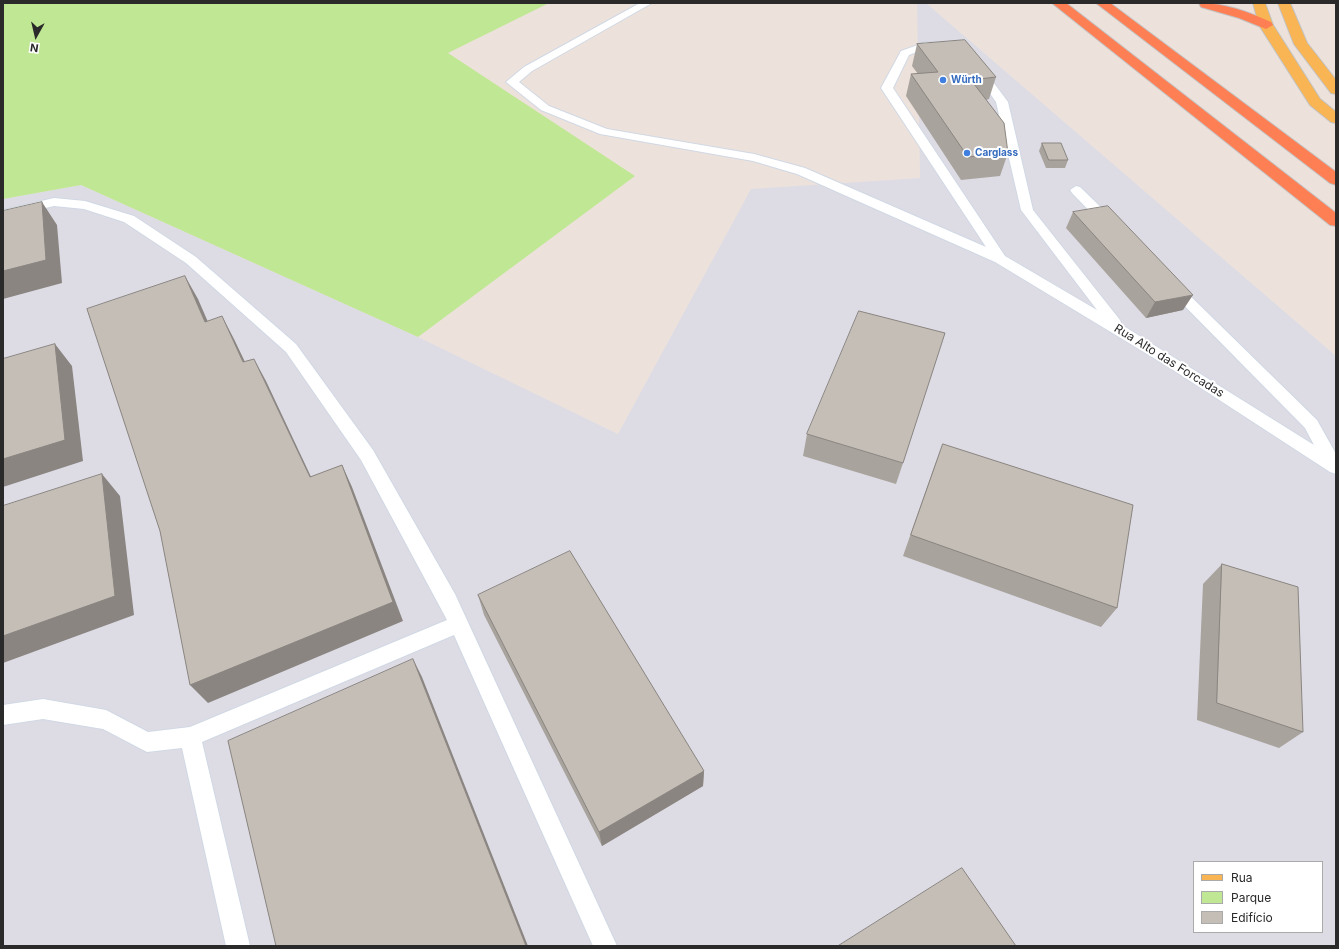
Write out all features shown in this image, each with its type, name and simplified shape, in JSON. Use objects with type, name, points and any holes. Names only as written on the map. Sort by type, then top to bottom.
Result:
[{"type":"highway","points":[[1058,3],[1336,221]]},
{"type":"highway","points":[[1102,3],[1336,180]]},
{"type":"highway","points":[[1204,3],[1244,15],[1266,25]]},
{"type":"main road","points":[[1259,3],[1266,25],[1315,102],[1336,119]]},
{"type":"main road","points":[[1284,3],[1301,44],[1336,90]]},
{"type":"main road","points":[[1266,25],[1301,44]]},
{"type":"lane","name":"Rua Alto das Forcadas","points":[[647,3],[528,69],[512,82],[545,108],[604,132],[754,158],[801,171],[1000,259],[1172,362],[1335,467]]},
{"type":"lane","points":[[946,46],[926,45],[905,53],[888,88],[1000,259]]},
{"type":"lane","points":[[972,59],[1002,102],[1027,210],[1121,331]]},
{"type":"lane","points":[[1076,190],[1121,235]]},
{"type":"lane","points":[[3,214],[54,202],[85,205],[129,219],[191,260],[291,348],[368,455],[448,600],[606,946]]},
{"type":"lane","points":[[1160,274],[1311,424],[1335,467]]},
{"type":"lane","points":[[3,715],[43,709],[106,720],[147,742],[190,737],[458,624]]},
{"type":"lane","points":[[190,737],[238,946]]},
{"type":"shaded area","points":[[917,3],[926,3],[1336,356],[1336,946],[3,946],[3,199],[81,185],[418,337],[618,434],[751,189],[920,178]]},
{"type":"green space","points":[[3,3],[549,3],[448,53],[635,176],[418,337],[81,185],[3,199]]},
{"type":"building","points":[[965,40],[996,77],[971,80],[1004,123],[1008,153],[968,157],[911,74],[938,72],[917,44]]},
{"type":"building","points":[[1042,143],[1061,143],[1068,160],[1049,160]]},
{"type":"building","points":[[42,202],[46,260],[3,271],[3,211]]},
{"type":"building","points":[[1108,206],[1193,295],[1155,302],[1073,212]]},
{"type":"building","points":[[185,276],[205,322],[222,316],[243,362],[254,359],[310,477],[342,465],[393,602],[190,685],[160,531],[87,309]]},
{"type":"building","points":[[859,311],[945,333],[903,463],[807,434]]},
{"type":"building","points":[[55,344],[65,440],[3,459],[3,359]]},
{"type":"building","points":[[943,444],[1133,505],[1117,608],[911,535]]},
{"type":"building","points":[[102,474],[115,596],[3,636],[3,506]]},
{"type":"building","points":[[570,551],[704,771],[599,832],[478,595]]},
{"type":"building","points":[[1222,564],[1298,587],[1303,732],[1217,703]]},
{"type":"building","points":[[413,659],[526,946],[276,946],[228,741]]},
{"type":"building","points":[[962,868],[1016,946],[838,946]]},
{"type":"place","name":"Würth","points":[[943,80]]},
{"type":"place","name":"Carglass","points":[[967,153]]}]
